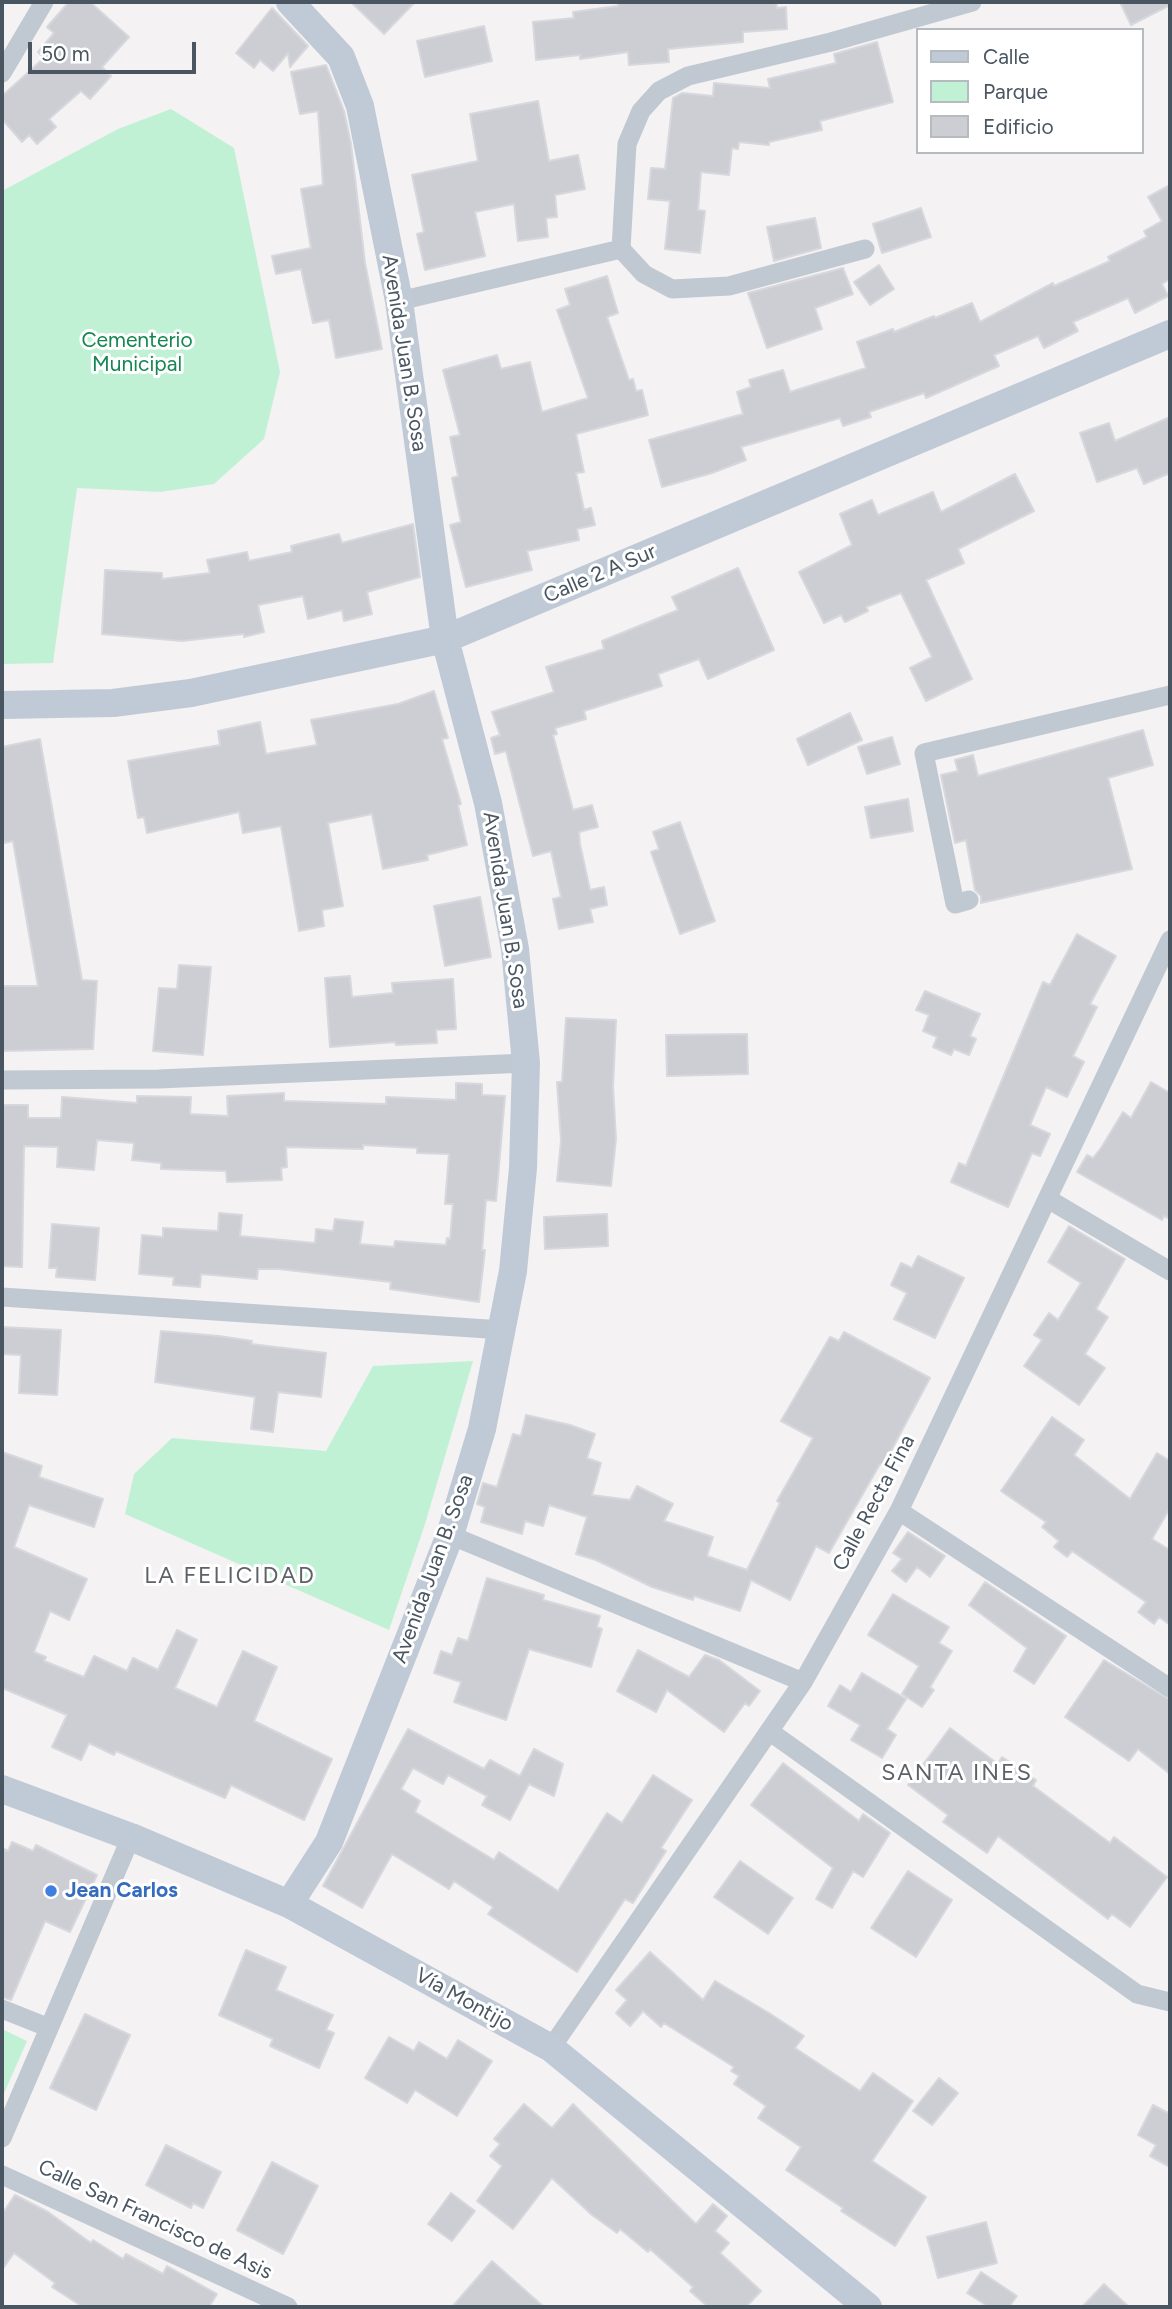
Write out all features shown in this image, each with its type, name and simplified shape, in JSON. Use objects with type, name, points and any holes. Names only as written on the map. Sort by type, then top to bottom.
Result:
[{"type":"main road","name":"Avenida Juan B. Sosa","points":[[289,1903],[329,1842],[450,1535],[482,1429],[503,1329],[523,1168],[526,1063],[515,949],[488,803],[445,639],[399,301],[360,106],[341,57],[290,2]]},
{"type":"main road","name":"Calle 2 A Sur","points":[[2,705],[113,703],[191,693],[445,639],[1170,334]]},
{"type":"main road","name":"Vía Montijo","points":[[2,1789],[131,1837],[289,1903],[551,2048],[868,2307]]},
{"type":"street","points":[[2,73],[44,2]]},
{"type":"street","points":[[865,249],[729,286],[672,289],[644,274],[621,249],[627,144],[640,111],[659,91],[688,76],[831,41],[972,2]]},
{"type":"street","points":[[399,301],[621,249]]},
{"type":"street","points":[[969,900],[955,904],[924,753],[1170,695]]},
{"type":"street","name":"Calle Recta Fina","points":[[551,2048],[803,1682],[898,1511],[1170,940]]},
{"type":"street","points":[[2,1080],[159,1079],[526,1063]]},
{"type":"street","points":[[1048,1199],[1170,1271]]},
{"type":"street","points":[[2,1297],[503,1329]]},
{"type":"street","points":[[898,1511],[1170,1688]]},
{"type":"street","points":[[450,1535],[803,1682]]},
{"type":"street","points":[[769,1731],[1137,1993],[1170,2002]]},
{"type":"street","points":[[2,2138],[47,2027],[131,1837]]},
{"type":"street","points":[[2,2009],[47,2027]]},
{"type":"street","name":"Calle San Francisco de Asis","points":[[2,2175],[288,2307]]},
{"type":"green space","name":"Cementerio Municipal","points":[[171,109],[234,148],[280,372],[264,439],[214,484],[160,492],[77,488],[53,663],[2,664],[2,191],[118,129]]},
{"type":"green space","points":[[473,1361],[425,1524],[389,1630],[125,1514],[134,1474],[172,1438],[326,1451],[373,1366]]},
{"type":"green space","points":[[2,2029],[27,2041],[2,2098]]},
{"type":"building","points":[[69,2],[90,2],[129,37],[102,67],[111,76],[90,99],[81,91],[49,119],[56,127],[37,144],[29,135],[22,142],[2,119],[2,96],[44,58],[38,52],[54,33],[47,27]]},
{"type":"building","points":[[351,2],[415,2],[384,34]]},
{"type":"building","points":[[618,2],[776,2],[777,8],[786,7],[787,29],[743,32],[743,42],[668,49],[669,62],[629,65],[628,52],[580,59],[580,55],[536,60],[533,22],[574,18],[573,12],[618,6]]},
{"type":"building","points":[[1120,2],[1170,2],[1170,5],[1131,25]]},
{"type":"building","points":[[272,8],[308,46],[290,67],[288,53],[273,71],[260,60],[254,68],[236,53]]},
{"type":"building","points":[[484,26],[492,61],[425,77],[417,41]]},
{"type":"building","points":[[877,42],[893,102],[820,121],[822,130],[769,142],[769,145],[739,142],[738,149],[732,148],[729,175],[701,172],[698,210],[705,211],[700,253],[665,249],[670,201],[648,199],[651,168],[665,169],[673,98],[682,93],[713,96],[714,83],[770,88],[768,79],[836,63],[834,54]]},
{"type":"building","points":[[326,65],[344,111],[351,144],[365,263],[382,349],[336,358],[329,320],[313,323],[301,269],[276,274],[272,256],[311,248],[301,189],[323,185],[318,111],[300,114],[291,72]]},
{"type":"building","points":[[538,101],[549,161],[578,155],[585,189],[555,195],[557,217],[546,218],[548,237],[518,241],[514,204],[475,212],[485,256],[425,270],[417,234],[424,232],[412,175],[478,161],[470,114]]},
{"type":"building","points":[[1170,185],[1170,279],[1162,284],[1168,296],[1135,313],[1128,298],[1073,322],[1078,331],[1044,348],[1038,336],[994,355],[999,366],[926,398],[924,393],[869,412],[871,417],[843,426],[840,418],[741,447],[746,460],[662,487],[649,440],[743,414],[737,392],[751,387],[749,380],[783,370],[790,392],[866,368],[857,342],[893,329],[894,332],[972,303],[980,322],[1053,283],[1054,286],[1110,261],[1108,257],[1147,237],[1144,231],[1162,221],[1148,197]]},
{"type":"building","points":[[921,208],[931,237],[882,253],[873,224]]},
{"type":"building","points":[[815,218],[821,248],[774,261],[767,227]]},
{"type":"building","points":[[879,265],[894,289],[870,305],[854,282]]},
{"type":"building","points":[[843,268],[853,294],[815,308],[822,329],[767,348],[748,293]]},
{"type":"building","points":[[607,276],[618,313],[607,317],[629,380],[633,379],[636,391],[642,390],[648,415],[576,434],[584,472],[576,473],[584,510],[591,508],[595,525],[577,529],[579,540],[527,551],[532,570],[466,587],[450,525],[461,522],[452,478],[458,476],[450,437],[460,435],[443,370],[497,355],[501,369],[530,362],[542,412],[588,398],[557,310],[570,305],[565,289]]},
{"type":"building","points":[[1170,417],[1170,473],[1144,484],[1137,468],[1097,482],[1080,433],[1109,423],[1115,441]]},
{"type":"building","points":[[1015,474],[1034,511],[958,549],[964,563],[926,580],[972,679],[926,701],[910,668],[932,657],[901,593],[866,607],[868,611],[845,622],[841,615],[824,623],[799,572],[852,545],[840,514],[872,500],[878,515],[933,492],[941,512]]},
{"type":"building","points":[[413,524],[420,577],[367,592],[372,614],[344,621],[342,610],[308,619],[303,596],[258,605],[264,632],[244,637],[244,634],[182,641],[102,634],[105,570],[162,573],[162,579],[210,573],[207,560],[247,552],[249,561],[292,552],[291,546],[339,534],[342,543]]},
{"type":"building","points":[[738,568],[774,650],[708,679],[699,659],[658,674],[662,686],[584,711],[586,719],[555,728],[557,734],[553,735],[573,810],[592,805],[598,827],[579,832],[580,844],[590,890],[604,887],[607,905],[590,909],[593,922],[559,929],[553,899],[561,897],[551,851],[533,856],[506,751],[495,754],[491,738],[500,735],[492,712],[554,692],[546,667],[604,649],[602,641],[678,610],[672,597]]},
{"type":"building","points":[[434,691],[448,738],[442,739],[461,804],[458,805],[467,845],[427,855],[428,860],[383,869],[372,814],[328,823],[343,906],[322,910],[324,926],[299,931],[281,826],[243,833],[239,812],[147,833],[144,817],[138,818],[128,761],[220,745],[218,731],[260,722],[266,754],[317,745],[311,720],[398,704]]},
{"type":"building","points":[[850,713],[862,740],[808,765],[797,739]]},
{"type":"building","points":[[1143,730],[1153,765],[1108,778],[1132,869],[981,903],[981,896],[975,890],[966,840],[955,843],[941,775],[958,771],[955,760],[973,755],[978,776]]},
{"type":"building","points":[[892,737],[900,764],[867,774],[858,747]]},
{"type":"building","points":[[40,739],[82,980],[97,981],[93,1049],[2,1051],[2,986],[38,986],[13,841],[4,843],[2,832],[2,747]]},
{"type":"building","points":[[908,799],[913,831],[871,838],[865,807]]},
{"type":"building","points":[[680,822],[715,921],[680,934],[651,852],[659,849],[653,832]]},
{"type":"building","points":[[480,897],[491,957],[445,966],[434,906]]},
{"type":"building","points":[[1077,934],[1116,956],[1090,1004],[1097,1007],[1073,1056],[1084,1062],[1067,1097],[1046,1087],[1030,1125],[1050,1134],[1040,1156],[1032,1153],[1008,1207],[951,1182],[959,1163],[966,1166],[1043,982],[1050,985]]},
{"type":"building","points":[[179,965],[211,967],[203,1055],[153,1051],[159,988],[177,989]]},
{"type":"building","points":[[350,976],[352,997],[393,993],[392,983],[453,979],[456,1029],[436,1030],[437,1043],[396,1045],[395,1042],[330,1047],[325,978]]},
{"type":"building","points":[[925,991],[980,1014],[970,1036],[976,1039],[969,1055],[954,1049],[951,1055],[933,1047],[937,1037],[923,1031],[929,1015],[916,1010]]},
{"type":"building","points":[[566,1018],[616,1020],[613,1087],[616,1139],[611,1186],[557,1181],[561,1141],[557,1082],[562,1082]]},
{"type":"building","points":[[747,1034],[748,1074],[667,1076],[666,1035]]},
{"type":"building","points":[[1151,1082],[1170,1093],[1170,1219],[1164,1216],[1162,1220],[1077,1172],[1087,1155],[1093,1158],[1101,1148],[1123,1112],[1131,1118]]},
{"type":"building","points":[[456,1083],[482,1084],[482,1095],[505,1096],[496,1201],[486,1200],[482,1250],[485,1250],[479,1302],[390,1289],[391,1282],[279,1269],[258,1269],[257,1279],[201,1274],[200,1287],[173,1285],[174,1277],[139,1274],[142,1235],[163,1237],[163,1228],[218,1231],[219,1213],[242,1215],[240,1236],[315,1243],[316,1229],[333,1231],[335,1219],[363,1222],[360,1244],[394,1247],[395,1241],[446,1245],[447,1238],[450,1239],[453,1204],[445,1204],[449,1154],[417,1153],[417,1148],[363,1145],[363,1149],[286,1147],[287,1167],[281,1168],[282,1180],[227,1182],[226,1171],[161,1169],[161,1163],[132,1160],[134,1143],[97,1140],[94,1170],[57,1167],[58,1147],[24,1146],[22,1267],[2,1266],[2,1105],[28,1105],[28,1118],[61,1118],[62,1097],[137,1103],[137,1096],[191,1097],[190,1114],[228,1116],[227,1096],[284,1093],[284,1101],[386,1104],[386,1097],[456,1100]]},
{"type":"building","points":[[607,1214],[608,1246],[545,1249],[544,1217]]},
{"type":"building","points":[[52,1224],[99,1228],[95,1280],[56,1277],[57,1268],[49,1268]]},
{"type":"building","points":[[1069,1226],[1125,1259],[1096,1309],[1108,1317],[1085,1354],[1105,1368],[1079,1405],[1024,1366],[1042,1340],[1034,1335],[1049,1313],[1058,1320],[1081,1283],[1048,1262]]},
{"type":"building","points":[[918,1256],[964,1278],[935,1338],[894,1319],[907,1293],[891,1285],[901,1263],[912,1268]]},
{"type":"building","points":[[2,1327],[61,1330],[57,1395],[19,1393],[21,1355],[2,1354]]},
{"type":"building","points":[[161,1331],[219,1336],[252,1341],[251,1344],[326,1353],[321,1397],[278,1392],[273,1432],[251,1429],[255,1397],[155,1382]]},
{"type":"building","points":[[844,1332],[930,1378],[883,1466],[880,1464],[829,1553],[816,1546],[790,1600],[751,1580],[740,1611],[694,1596],[693,1600],[652,1587],[596,1560],[576,1554],[587,1517],[549,1505],[543,1526],[525,1521],[522,1534],[481,1522],[485,1507],[477,1504],[483,1483],[497,1487],[513,1434],[521,1436],[526,1415],[595,1434],[587,1458],[601,1463],[592,1495],[630,1500],[637,1486],[673,1504],[664,1521],[713,1537],[707,1556],[747,1570],[780,1503],[777,1501],[813,1438],[781,1421],[830,1337],[839,1341]]},
{"type":"building","points":[[1052,1417],[1084,1440],[1074,1455],[1130,1499],[1157,1453],[1170,1461],[1170,1508],[1152,1539],[1170,1550],[1170,1625],[1159,1617],[1154,1624],[1138,1612],[1146,1602],[1072,1551],[1067,1557],[1054,1547],[1059,1541],[1042,1527],[1046,1522],[1001,1491]]},
{"type":"building","points":[[2,1452],[42,1466],[39,1477],[103,1499],[94,1527],[29,1505],[14,1547],[87,1579],[69,1620],[50,1611],[34,1652],[46,1657],[44,1661],[84,1677],[94,1656],[127,1671],[133,1658],[158,1670],[177,1630],[197,1640],[175,1688],[217,1707],[243,1651],[277,1667],[254,1721],[332,1759],[304,1820],[231,1785],[225,1798],[116,1751],[114,1755],[89,1743],[81,1760],[52,1747],[67,1715],[2,1688]]},
{"type":"building","points":[[908,1532],[945,1556],[930,1577],[917,1567],[906,1582],[892,1571],[902,1559],[893,1553]]},
{"type":"building","points":[[487,1578],[544,1595],[543,1600],[600,1616],[597,1627],[602,1629],[591,1667],[529,1649],[506,1720],[454,1702],[461,1682],[434,1673],[441,1651],[452,1655],[458,1638],[468,1641]]},
{"type":"building","points":[[985,1582],[1066,1636],[1034,1684],[1014,1671],[1027,1648],[969,1605]]},
{"type":"building","points":[[893,1594],[949,1627],[939,1643],[952,1651],[930,1687],[934,1690],[922,1707],[902,1694],[919,1666],[868,1635]]},
{"type":"building","points":[[638,1650],[689,1677],[705,1655],[719,1660],[760,1691],[749,1706],[745,1703],[724,1732],[667,1690],[656,1712],[617,1691]]},
{"type":"building","points":[[1104,1660],[1170,1700],[1170,1774],[1138,1749],[1129,1761],[1065,1717]]},
{"type":"building","points":[[862,1673],[906,1699],[887,1729],[896,1735],[882,1758],[851,1740],[860,1725],[828,1706],[840,1685],[851,1692]]},
{"type":"building","points":[[950,1728],[998,1764],[1002,1757],[1036,1780],[1033,1786],[1110,1843],[1114,1837],[1167,1877],[1130,1927],[1112,1914],[1108,1919],[998,1836],[987,1853],[943,1822],[948,1815],[908,1785]]},
{"type":"building","points":[[408,1729],[484,1769],[490,1760],[520,1776],[534,1749],[563,1764],[554,1796],[529,1784],[510,1820],[482,1805],[487,1796],[448,1775],[443,1784],[413,1768],[401,1789],[420,1801],[415,1812],[494,1860],[499,1852],[558,1891],[607,1813],[622,1823],[653,1775],[692,1800],[661,1848],[666,1851],[633,1903],[625,1899],[577,1972],[488,1914],[493,1907],[454,1881],[449,1889],[392,1854],[362,1908],[323,1886]]},
{"type":"building","points":[[783,1763],[859,1821],[863,1814],[890,1833],[863,1877],[853,1871],[832,1908],[816,1899],[833,1868],[751,1805]]},
{"type":"building","points":[[12,1842],[33,1851],[36,1845],[97,1875],[70,1932],[45,1921],[11,2000],[2,1997],[2,1848],[8,1851]]},
{"type":"building","points":[[740,1861],[793,1898],[768,1934],[714,1897]]},
{"type":"building","points":[[908,1871],[952,1900],[916,1957],[871,1928]]},
{"type":"building","points":[[246,1950],[286,1967],[276,1990],[333,2015],[326,2030],[334,2033],[319,2068],[270,2046],[273,2039],[219,2015]]},
{"type":"building","points":[[650,1952],[703,2000],[715,1981],[804,2036],[795,2048],[860,2091],[873,2073],[913,2101],[872,2161],[926,2197],[895,2246],[841,2211],[843,2208],[786,2170],[801,2147],[758,2118],[766,2106],[734,2084],[739,2076],[731,2071],[734,2067],[664,2023],[661,2027],[643,2011],[630,2026],[616,2013],[627,2000],[616,1990]]},
{"type":"building","points":[[85,2014],[130,2035],[96,2110],[50,2088]]},
{"type":"building","points":[[389,2037],[414,2051],[419,2042],[447,2059],[458,2040],[492,2061],[457,2116],[415,2090],[407,2103],[365,2078]]},
{"type":"building","points":[[939,2078],[958,2093],[932,2125],[913,2111]]},
{"type":"building","points":[[524,2104],[552,2128],[573,2104],[696,2224],[713,2204],[727,2216],[715,2231],[729,2243],[720,2253],[761,2291],[746,2307],[708,2307],[690,2291],[693,2287],[650,2249],[648,2252],[620,2229],[617,2233],[592,2215],[552,2178],[513,2229],[477,2201],[502,2166],[490,2156],[500,2144],[494,2139]]},
{"type":"building","points":[[1153,2105],[1170,2114],[1170,2167],[1150,2156],[1156,2145],[1138,2135]]},
{"type":"building","points":[[166,2145],[221,2172],[203,2208],[193,2203],[191,2208],[146,2185]]},
{"type":"building","points":[[272,2162],[318,2186],[283,2254],[237,2230]]},
{"type":"building","points":[[451,2193],[475,2211],[452,2241],[428,2224]]},
{"type":"building","points":[[15,2195],[48,2212],[91,2243],[93,2240],[123,2259],[126,2254],[163,2274],[167,2266],[217,2294],[209,2307],[83,2307],[52,2287],[55,2283],[14,2253],[2,2270],[2,2214]]},
{"type":"building","points":[[986,2222],[997,2263],[938,2278],[927,2237]]},
{"type":"building","points":[[492,2261],[544,2307],[452,2307]]},
{"type":"building","points":[[981,2272],[1017,2296],[1009,2307],[989,2307],[967,2293]]},
{"type":"building","points":[[1104,2284],[1129,2307],[1082,2307]]},
{"type":"place","name":"Jean Carlos","points":[[51,1891]]},
{"type":"district","name":"LA FELICIDAD","points":[[230,1576]]},
{"type":"district","name":"SANTA INES","points":[[957,1773]]}]
